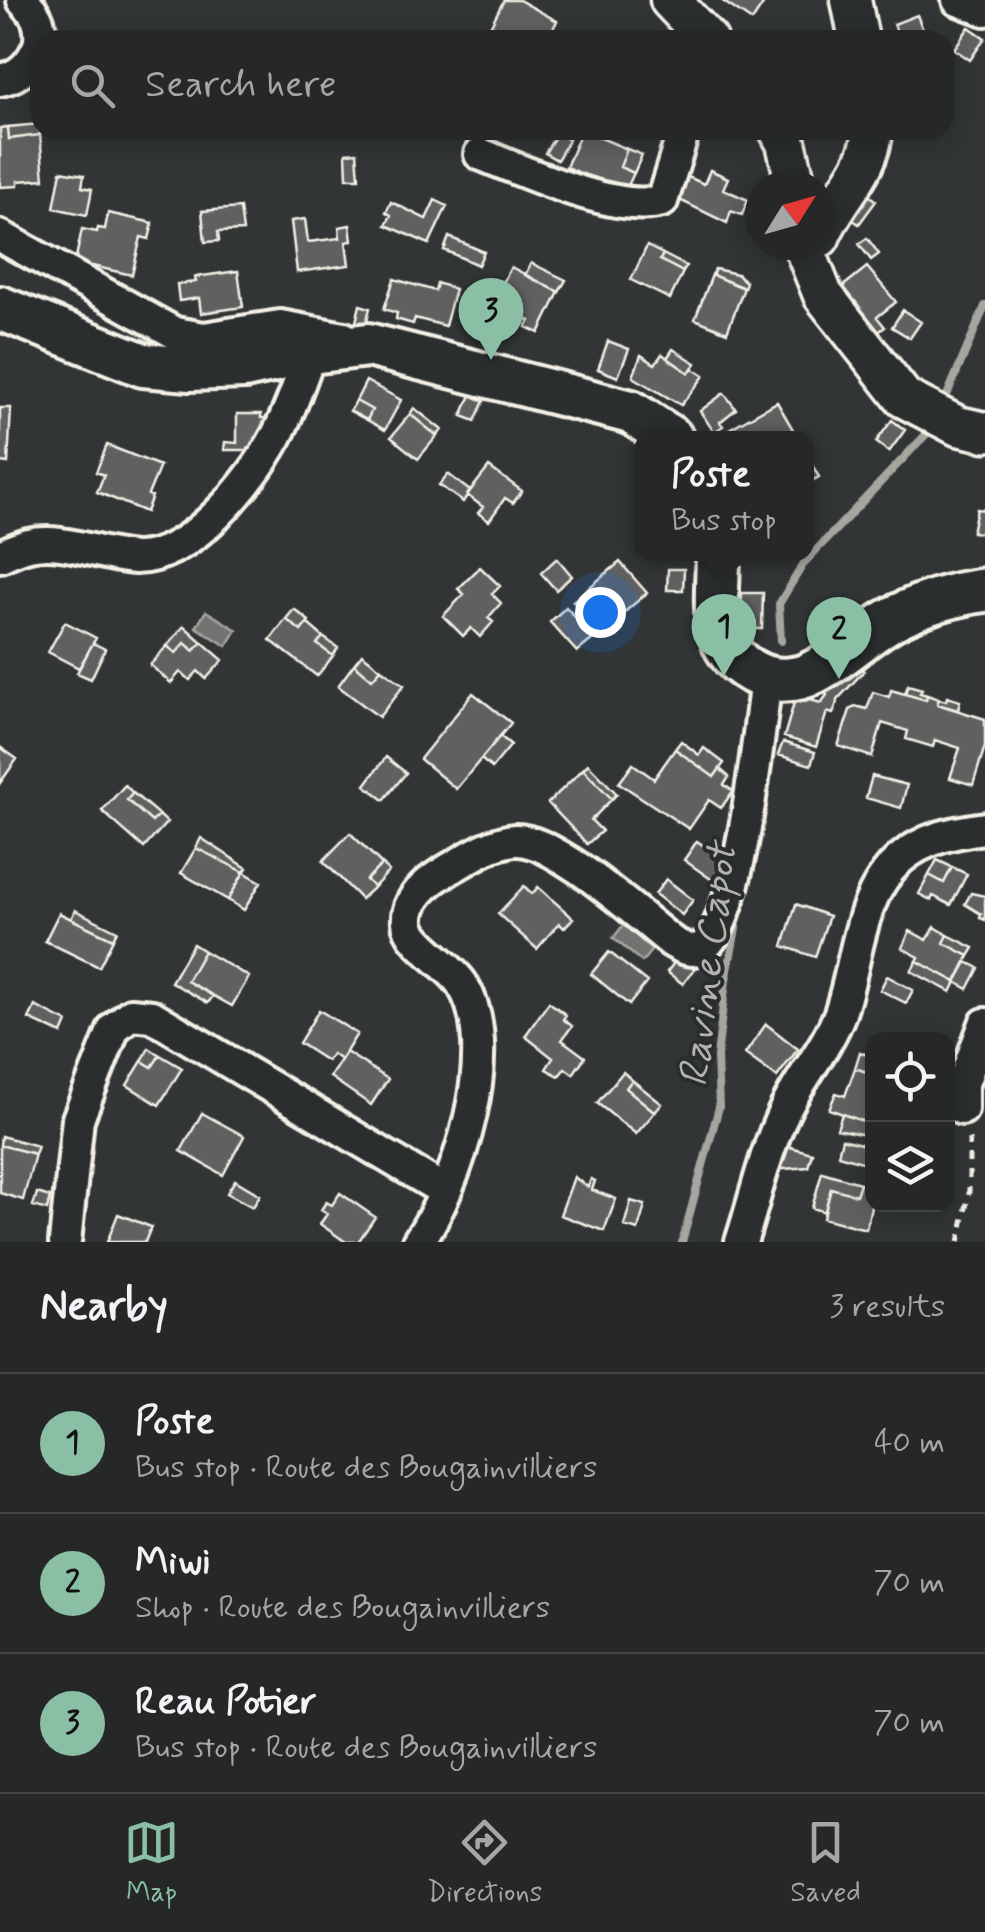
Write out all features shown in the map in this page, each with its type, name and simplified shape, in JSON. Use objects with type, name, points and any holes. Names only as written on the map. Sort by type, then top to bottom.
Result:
[{"type":"main road","points":[[0,308],[143,364],[190,369],[244,367],[311,352],[368,345],[631,412],[660,431]]},
{"type":"main road","points":[[718,561],[722,642],[732,658],[766,678],[778,680],[810,674],[877,628],[919,606],[985,590]]},
{"type":"street","points":[[23,0],[36,15],[41,30]]},
{"type":"street","points":[[670,0],[698,30]]},
{"type":"street","points":[[850,0],[857,30]]},
{"type":"street","points":[[958,0],[985,10]]},
{"type":"street","points":[[0,80],[14,78],[30,60]]},
{"type":"street","points":[[480,154],[538,177],[644,206],[662,200],[681,140]]},
{"type":"street","points":[[784,140],[792,170]]},
{"type":"street","points":[[835,209],[868,158],[871,140]]},
{"type":"street","points":[[0,236],[175,333],[204,338],[280,326],[368,345]]},
{"type":"street","points":[[821,260],[824,294],[904,398],[971,429]]},
{"type":"street","points":[[0,556],[31,544],[145,557],[191,538],[206,527],[264,457],[288,412],[311,352]]},
{"type":"street","points":[[418,1242],[462,1156],[476,1081],[477,1030],[463,986],[408,928],[410,906],[416,895],[436,876],[493,846],[516,840],[539,844],[562,857],[672,942],[686,950],[699,949],[710,940],[718,924],[740,864],[766,678]]},
{"type":"street","points":[[741,1242],[782,1115],[840,1014],[860,931],[876,891],[901,858],[920,846],[941,836],[985,828]]},
{"type":"street","points":[[65,1242],[78,1119],[114,1028],[130,1014],[152,1016],[445,1191]]},
{"type":"street","points":[[962,1109],[962,1086],[985,1024]]},
{"type":"path","points":[[959,1242],[969,1193],[971,1137],[962,1109]]},
{"type":"shaded area","points":[[206,611],[237,630],[227,646],[196,627]]},
{"type":"shaded area","points":[[625,923],[654,947],[642,962],[613,938]]},
{"type":"building","points":[[504,0],[519,0],[557,21],[552,30],[501,30],[491,25]]},
{"type":"building","points":[[721,0],[766,0],[752,21]]},
{"type":"building","points":[[917,15],[923,30],[896,30],[894,24]]},
{"type":"building","points":[[969,27],[985,38],[970,60],[955,48]]},
{"type":"building","points":[[30,125],[30,136],[9,139],[8,127]]},
{"type":"building","points":[[8,127],[9,139],[30,136],[30,140],[40,140],[44,179],[0,187],[0,128]]},
{"type":"building","points":[[553,140],[569,140],[557,160],[545,153]]},
{"type":"building","points":[[578,140],[606,140],[627,149],[620,167],[634,173],[625,192],[566,167]]},
{"type":"building","points":[[627,149],[642,155],[634,173],[620,167]]},
{"type":"building","points":[[357,152],[359,178],[347,178],[346,153]]},
{"type":"building","points":[[710,170],[728,178],[723,189],[745,199],[742,215],[731,211],[727,223],[667,194],[677,172],[704,184]]},
{"type":"building","points":[[61,171],[84,175],[82,187],[92,189],[87,215],[54,208]]},
{"type":"building","points":[[865,192],[876,201],[859,224],[847,216]]},
{"type":"building","points":[[435,200],[447,206],[429,244],[386,225],[391,202],[426,219]]},
{"type":"building","points":[[240,208],[243,231],[218,232],[219,241],[205,242],[202,211]]},
{"type":"building","points":[[108,213],[153,223],[149,239],[141,237],[132,275],[92,266],[90,271],[74,267],[82,229],[105,229]]},
{"type":"building","points":[[305,219],[308,242],[340,238],[339,227],[350,225],[352,241],[346,242],[349,265],[297,272],[291,221]]},
{"type":"building","points":[[449,237],[484,252],[478,265],[444,250]]},
{"type":"building","points":[[867,238],[879,254],[871,260],[859,244]]},
{"type":"building","points":[[647,246],[663,254],[660,260],[683,272],[670,299],[631,280]]},
{"type":"building","points":[[663,254],[686,266],[683,272],[660,260]]},
{"type":"building","points":[[531,263],[566,280],[559,292],[525,275]]},
{"type":"building","points":[[511,267],[559,292],[539,333],[526,327],[530,321],[516,313],[509,326],[497,320],[503,307],[493,302]]},
{"type":"building","points":[[867,267],[896,302],[877,317],[885,327],[873,336],[837,291]]},
{"type":"building","points":[[715,269],[737,274],[746,282],[744,288],[712,275]]},
{"type":"building","points":[[238,271],[243,307],[201,313],[199,298],[179,301],[177,284],[196,282],[195,277]]},
{"type":"building","points":[[712,275],[744,288],[727,332],[695,319]]},
{"type":"building","points":[[394,279],[435,291],[437,283],[455,289],[445,326],[415,318],[413,324],[396,319],[397,313],[384,309]]},
{"type":"building","points":[[360,305],[370,308],[366,324],[356,322]]},
{"type":"building","points":[[903,310],[921,322],[910,338],[892,327]]},
{"type":"building","points":[[608,341],[629,349],[618,377],[598,369]]},
{"type":"building","points":[[673,349],[696,363],[689,373],[667,358]]},
{"type":"building","points":[[662,354],[689,373],[692,368],[704,376],[681,405],[633,377],[641,355],[655,364]]},
{"type":"building","points":[[366,381],[401,400],[385,430],[367,420],[372,410],[356,401]]},
{"type":"building","points":[[724,393],[736,409],[716,431],[700,411]]},
{"type":"building","points":[[471,395],[484,401],[475,421],[462,416]]},
{"type":"building","points":[[356,401],[372,410],[367,420],[350,411]]},
{"type":"building","points":[[777,402],[794,431],[730,431]]},
{"type":"building","points":[[0,408],[11,408],[8,463],[0,462]]},
{"type":"building","points":[[414,408],[442,430],[437,436],[410,414]]},
{"type":"building","points":[[237,414],[271,418],[252,450],[224,450],[225,442],[237,443]]},
{"type":"building","points":[[410,414],[437,436],[418,459],[391,437]]},
{"type":"building","points":[[892,420],[905,430],[889,452],[876,442]]},
{"type":"building","points":[[107,445],[160,466],[148,495],[152,496],[146,512],[97,492],[104,475],[96,472]]},
{"type":"building","points":[[489,467],[522,491],[513,503],[505,498],[489,521],[478,513],[483,507],[467,495]]},
{"type":"building","points":[[448,474],[470,491],[463,502],[439,485]]},
{"type":"building","points":[[977,509],[985,510],[985,534],[972,532]]},
{"type":"building","points":[[557,558],[572,576],[556,590],[541,573]]},
{"type":"building","points":[[620,562],[647,593],[600,633],[573,601]]},
{"type":"building","points":[[480,567],[500,586],[492,594],[501,603],[488,618],[493,622],[480,637],[471,628],[463,636],[443,616],[464,594],[458,589]]},
{"type":"building","points":[[668,569],[684,569],[683,590],[667,590]]},
{"type":"building","points":[[742,593],[763,593],[762,629],[741,629]]},
{"type":"building","points":[[566,607],[594,638],[577,652],[550,622]]},
{"type":"building","points":[[294,609],[309,621],[301,631],[286,619]]},
{"type":"building","points":[[286,619],[301,631],[307,623],[323,637],[317,644],[333,656],[317,676],[270,640]]},
{"type":"building","points":[[65,622],[96,638],[79,668],[48,652]]},
{"type":"building","points":[[184,626],[202,642],[194,651],[185,643],[176,653],[167,646]]},
{"type":"building","points":[[323,637],[338,648],[333,656],[317,644]]},
{"type":"building","points":[[202,642],[223,660],[206,679],[198,671],[190,680],[180,672],[171,683],[150,665],[167,646],[176,653],[185,643],[194,651]]},
{"type":"building","points":[[93,643],[105,649],[91,679],[77,673]]},
{"type":"building","points":[[362,654],[381,669],[372,679],[354,664]]},
{"type":"building","points":[[852,658],[864,671],[839,698],[833,714],[827,712],[816,747],[784,737],[796,696],[821,703],[827,695],[821,688]]},
{"type":"building","points":[[354,664],[372,679],[381,669],[404,685],[379,717],[338,686]]},
{"type":"building","points":[[908,685],[922,689],[920,693],[927,695],[926,700],[905,694]]},
{"type":"building","points":[[891,690],[926,700],[927,695],[939,699],[937,704],[985,719],[985,746],[973,785],[950,778],[960,748],[935,740],[933,747],[906,739],[908,731],[882,723],[872,757],[838,746],[850,710],[855,706],[867,709],[873,692],[889,697]]},
{"type":"building","points":[[473,693],[511,723],[456,789],[420,759]]},
{"type":"building","points":[[947,697],[960,701],[958,710],[937,704]]},
{"type":"building","points":[[500,736],[511,745],[492,768],[481,759]]},
{"type":"building","points":[[681,741],[699,755],[704,748],[724,763],[714,777],[675,749]]},
{"type":"building","points":[[783,742],[815,752],[811,765],[778,755]]},
{"type":"building","points":[[0,747],[17,759],[0,783]]},
{"type":"building","points":[[675,749],[714,777],[720,769],[729,777],[724,785],[733,791],[721,808],[709,800],[689,829],[619,783],[633,764],[654,779]]},
{"type":"building","points":[[386,757],[406,773],[384,800],[365,785]]},
{"type":"building","points":[[588,764],[617,794],[612,799],[583,769]]},
{"type":"building","points":[[583,769],[612,799],[591,820],[602,831],[587,844],[548,803]]},
{"type":"building","points":[[872,776],[907,785],[901,808],[866,798]]},
{"type":"building","points":[[125,785],[133,793],[127,800],[152,822],[159,815],[167,822],[144,848],[102,811]]},
{"type":"building","points":[[133,793],[159,815],[152,822],[127,800]]},
{"type":"building","points":[[350,833],[382,864],[366,880],[374,887],[361,899],[323,861]]},
{"type":"building","points":[[201,838],[247,868],[244,872],[196,848]]},
{"type":"building","points":[[697,841],[731,865],[718,884],[684,860]]},
{"type":"building","points":[[196,848],[244,872],[228,900],[181,873]]},
{"type":"building","points":[[937,860],[952,867],[944,883],[929,875]]},
{"type":"building","points":[[382,864],[389,871],[374,887],[366,880]]},
{"type":"building","points":[[952,867],[967,874],[951,905],[919,894],[929,875],[944,883]]},
{"type":"building","points":[[244,872],[261,882],[244,910],[228,900]]},
{"type":"building","points":[[666,879],[693,900],[682,915],[655,894]]},
{"type":"building","points":[[524,886],[532,894],[538,887],[573,918],[564,928],[559,923],[537,949],[498,914]]},
{"type":"building","points":[[971,893],[985,896],[985,920],[965,904]]},
{"type":"building","points":[[796,904],[829,916],[815,957],[783,946]]},
{"type":"building","points":[[75,910],[117,931],[113,939],[71,919]]},
{"type":"building","points":[[59,913],[113,939],[99,967],[45,941]]},
{"type":"building","points":[[935,927],[948,935],[944,943],[969,956],[956,982],[917,961],[919,957],[902,948],[910,931],[927,940]]},
{"type":"building","points":[[948,935],[974,948],[969,956],[944,943]]},
{"type":"building","points":[[193,944],[204,951],[187,981],[213,996],[208,1003],[171,982]]},
{"type":"building","points":[[204,951],[249,977],[232,1006],[187,981]]},
{"type":"building","points":[[609,952],[647,982],[629,1005],[591,974]]},
{"type":"building","points":[[680,955],[696,967],[683,984],[667,972]]},
{"type":"building","points":[[917,961],[956,982],[951,992],[911,971]]},
{"type":"building","points":[[967,962],[979,968],[968,989],[956,982]]},
{"type":"building","points":[[887,976],[913,990],[906,1003],[880,990]]},
{"type":"building","points":[[549,1002],[566,1015],[563,1019],[572,1026],[562,1040],[585,1057],[573,1074],[565,1068],[559,1076],[546,1069],[553,1058],[525,1036]]},
{"type":"building","points":[[35,1006],[67,1022],[62,1034],[29,1019]]},
{"type":"building","points":[[319,1010],[357,1034],[341,1060],[332,1054],[327,1061],[299,1043]]},
{"type":"building","points":[[766,1024],[798,1049],[777,1077],[745,1054]]},
{"type":"building","points":[[149,1048],[160,1055],[152,1067],[142,1061]]},
{"type":"building","points":[[346,1052],[388,1079],[371,1105],[330,1077]]},
{"type":"building","points":[[860,1052],[865,1054],[865,1071],[855,1068]]},
{"type":"building","points":[[160,1055],[182,1068],[159,1105],[127,1085],[142,1061],[152,1067]]},
{"type":"building","points":[[855,1068],[865,1072],[865,1122],[829,1109],[836,1093],[845,1096]]},
{"type":"building","points":[[623,1072],[632,1080],[626,1088],[655,1112],[636,1134],[597,1103]]},
{"type":"building","points":[[632,1080],[662,1104],[655,1112],[626,1088]]},
{"type":"building","points":[[202,1113],[244,1136],[223,1175],[181,1151]]},
{"type":"building","points":[[842,1114],[865,1122],[865,1135],[837,1129]]},
{"type":"building","points":[[1,1136],[38,1146],[35,1154],[0,1145]]},
{"type":"building","points":[[842,1139],[865,1145],[865,1163],[838,1155]]},
{"type":"building","points":[[779,1144],[812,1153],[808,1167],[771,1170]]},
{"type":"building","points":[[0,1145],[35,1154],[23,1200],[0,1193]]},
{"type":"building","points":[[822,1172],[860,1183],[856,1195],[831,1188],[825,1212],[812,1208]]},
{"type":"building","points":[[574,1177],[588,1187],[591,1179],[595,1181],[592,1190],[616,1199],[604,1231],[560,1215]]},
{"type":"building","points":[[235,1180],[260,1195],[253,1207],[227,1193]]},
{"type":"building","points":[[860,1183],[865,1184],[865,1212],[870,1212],[866,1229],[823,1218],[831,1188],[856,1195]]},
{"type":"building","points":[[37,1193],[50,1197],[47,1210],[33,1206]]},
{"type":"building","points":[[340,1193],[375,1217],[358,1242],[346,1242],[320,1224],[327,1214],[321,1210],[326,1202],[332,1205]]},
{"type":"building","points":[[631,1201],[645,1205],[638,1230],[624,1226]]},
{"type":"building","points":[[118,1214],[151,1227],[145,1242],[107,1242]]},
{"type":"waterway","name":"Ravine Capot","points":[[942,407],[985,306]]},
{"type":"waterway","name":"Ravine Capot","points":[[814,552],[935,425]]},
{"type":"waterway","name":"Ravine Capot","points":[[781,641],[779,604],[806,561]]},
{"type":"waterway","name":"Ravine Capot","points":[[682,1242],[719,1107],[717,1057],[740,908]]},
{"type":"place","name":"Reau Potier","points":[[491,360]]},
{"type":"place","name":"Poste","points":[[724,676]]},
{"type":"place","name":"Miwi","points":[[839,679]]}]
